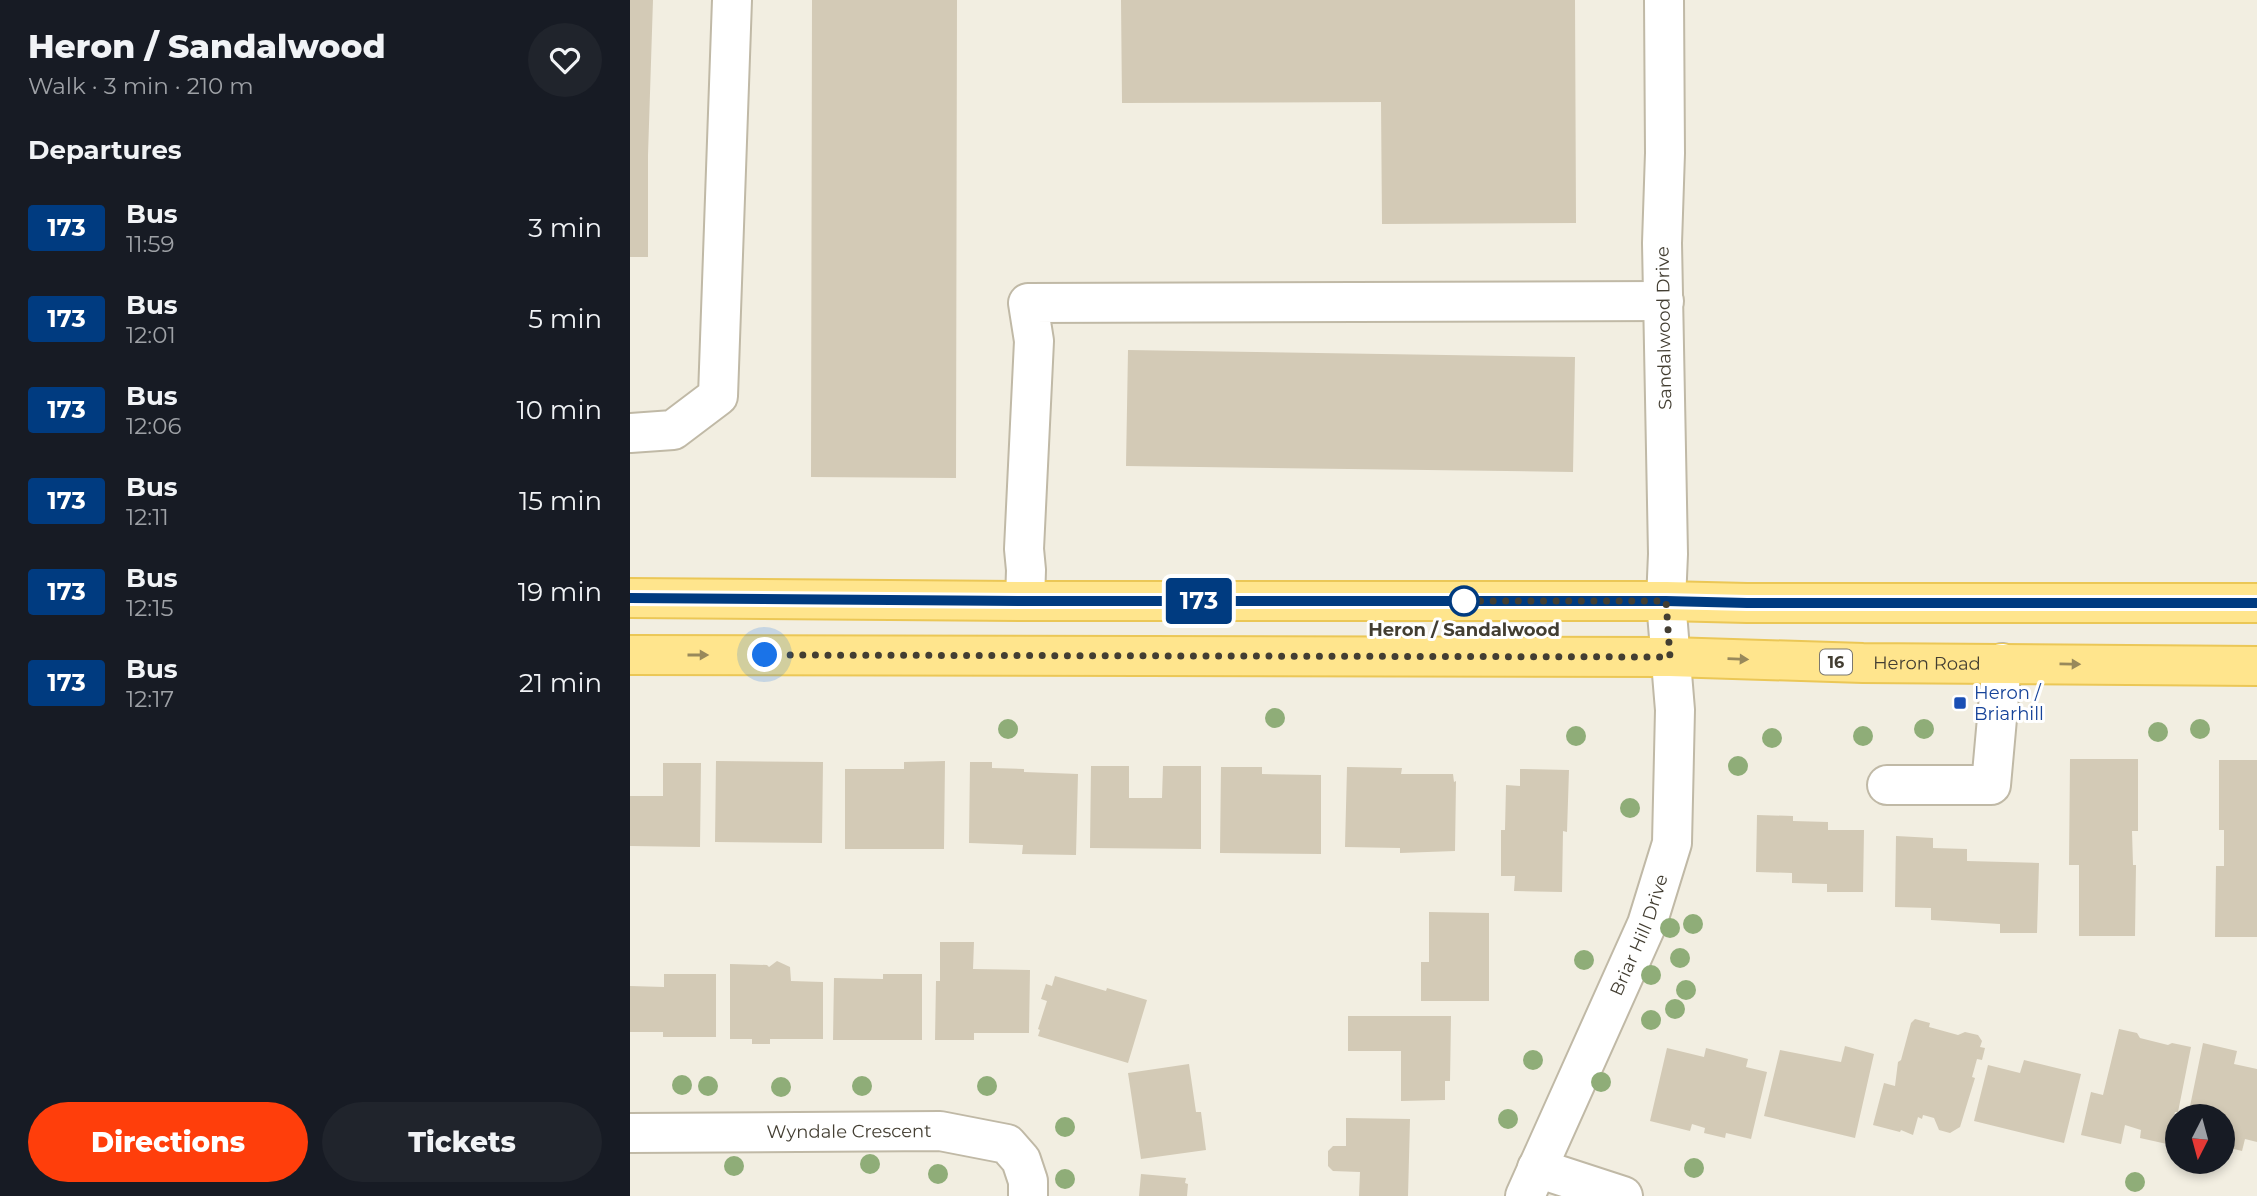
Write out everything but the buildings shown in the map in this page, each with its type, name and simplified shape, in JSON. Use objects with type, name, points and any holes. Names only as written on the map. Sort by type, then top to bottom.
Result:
[{"type":"main road","points":[[630,598],[2257,603]]},
{"type":"main road","name":"Heron Road","points":[[630,655],[1670,657],[1863,663],[2257,666]]},
{"type":"street","points":[[630,433],[673,430],[718,396],[732,0]]},
{"type":"street","name":"Sandalwood Drive","points":[[1664,0],[1664,302],[1668,554],[1666,601],[1670,657]]},
{"type":"street","points":[[1025,601],[1024,549],[1034,341],[1027,303],[1664,302]]},
{"type":"street","name":"Briar Hill Drive","points":[[1531,1182],[1647,924],[1672,843],[1675,710],[1670,657]]},
{"type":"street","points":[[1887,785],[1991,785],[2002,663]]},
{"type":"street","name":"Wyndale Crescent","points":[[630,1133],[940,1130],[1007,1144],[1021,1160],[1028,1181],[1028,1196]]},
{"type":"street","points":[[1531,1182],[1623,1196]]},
{"type":"bus line","name":"173","points":[[630,598],[2257,603]]},
{"type":"place","name":"Heron / Sandalwood","points":[[1464,601]]},
{"type":"place","name":"Heron / Briarhill","points":[[1960,703]]},
{"type":"route","points":[[765,655],[1670,657],[1666,601],[1464,601]]}]
